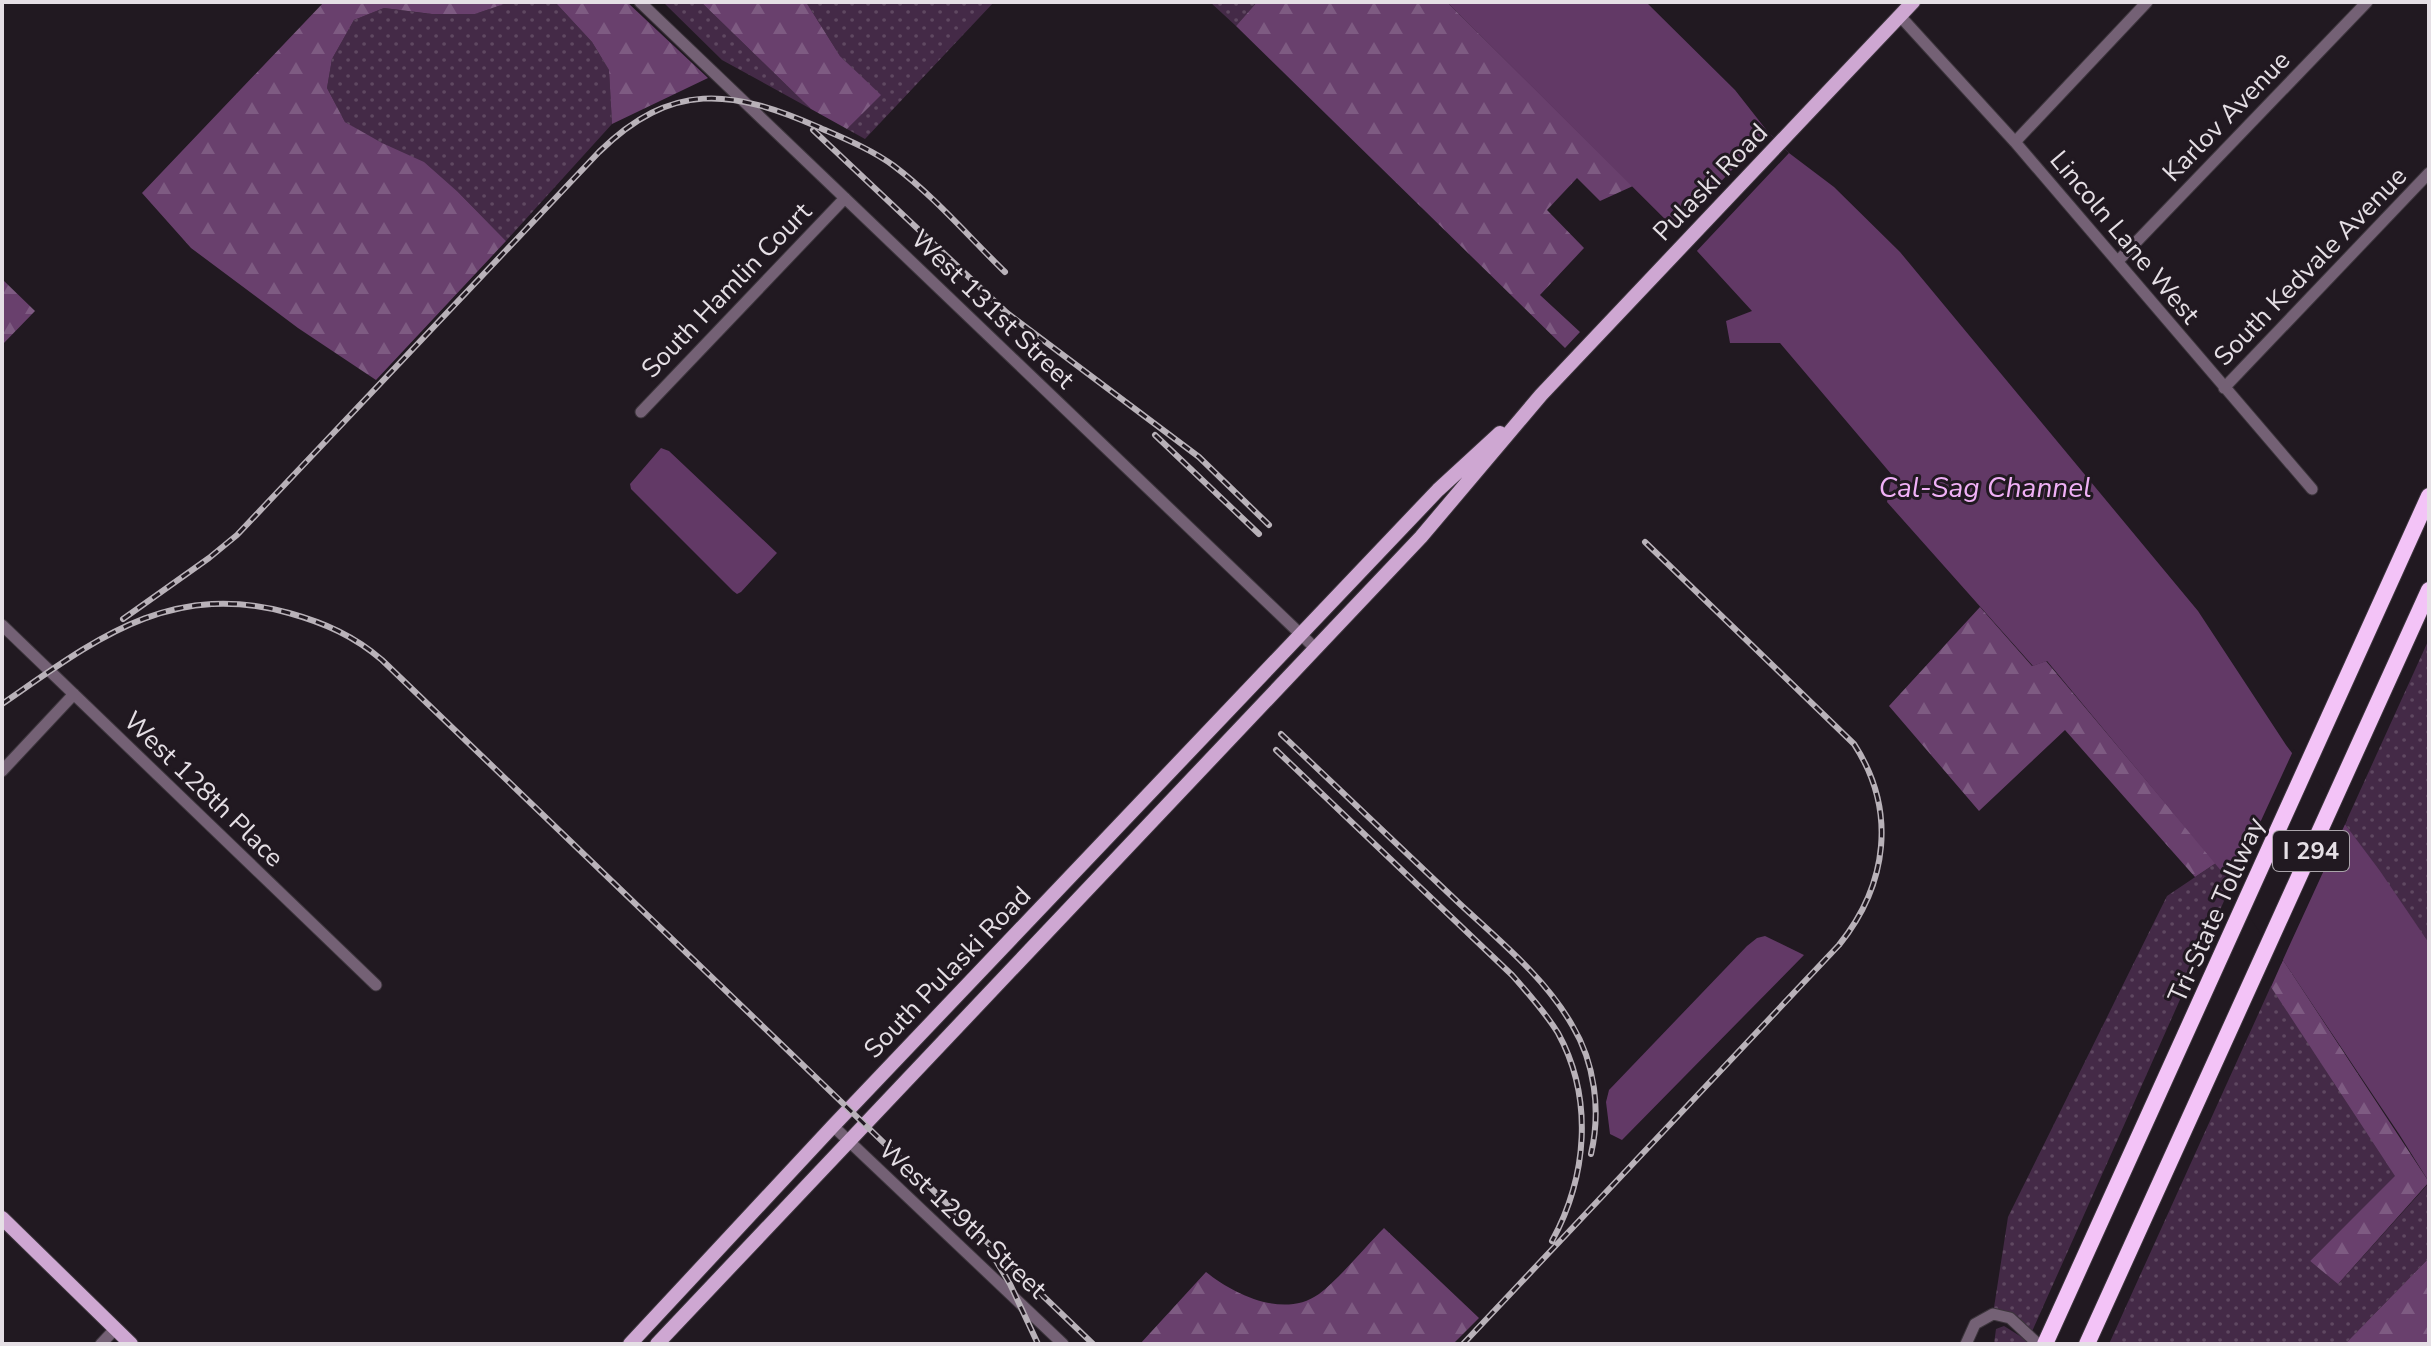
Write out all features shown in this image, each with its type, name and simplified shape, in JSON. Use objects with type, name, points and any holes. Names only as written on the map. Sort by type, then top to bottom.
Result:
[{"type":"highway","name":"Tri-State Tollway","points":[[2045,1344],[2429,496]]},
{"type":"highway","name":"I 294","points":[[2087,1344],[2429,590]]},
{"type":"main road","name":"Pulaski Road","points":[[1315,648],[1450,505],[1541,395],[1913,2]]},
{"type":"main road","name":"Pulaski Road","points":[[1301,635],[1438,490],[1541,395]]},
{"type":"main road","name":"South Pulaski Road","points":[[630,1344],[833,1126],[1301,635]]},
{"type":"main road","name":"South Pulaski Road","points":[[657,1344],[1315,648]]},
{"type":"main road","points":[[2,1218],[131,1344]]},
{"type":"street","name":"West 131st Street","points":[[640,2],[1315,648]]},
{"type":"street","points":[[2015,142],[2147,2]]},
{"type":"street","name":"Karlov Avenue","points":[[2118,261],[2367,2]]},
{"type":"street","name":"Lincoln Lane West","points":[[1900,16],[2015,142],[2312,489]]},
{"type":"street","name":"South Kedvale Avenue","points":[[2224,388],[2429,173]]},
{"type":"street","name":"South Hamlin Court","points":[[641,412],[845,198]]},
{"type":"street","name":"West 128th Place","points":[[2,625],[376,985]]},
{"type":"street","points":[[2,771],[74,694]]},
{"type":"street","name":"West 129th Street","points":[[833,1126],[1063,1344]]},
{"type":"street","points":[[1966,1344],[1975,1324],[1993,1314],[2010,1318],[2038,1344]]},
{"type":"street","points":[[101,1344],[115,1329]]},
{"type":"shaded area","points":[[510,2],[555,2],[592,42],[609,70],[612,124],[506,241],[459,193],[345,122],[327,88],[332,59],[354,20],[384,8],[431,14],[475,14]]},
{"type":"shaded area","points":[[663,2],[701,2],[811,109],[722,60]]},
{"type":"shaded area","points":[[806,2],[994,2],[865,139],[847,129],[880,95],[840,56]]},
{"type":"shaded area","points":[[1210,2],[1257,2],[1236,26]]},
{"type":"shaded area","points":[[2429,639],[2429,943],[2345,824]]},
{"type":"shaded area","points":[[2216,863],[2232,883],[2030,1336],[1993,1314],[2008,1217],[2167,896]]},
{"type":"shaded area","points":[[2271,986],[2396,1176],[2310,1261],[2339,1283],[2429,1183],[2429,1258],[2345,1344],[2109,1344]]},
{"type":"shaded area","points":[[2004,1326],[2028,1341],[2027,1344],[1994,1344],[1996,1329]]},
{"type":"green space","points":[[324,2],[510,2],[475,14],[432,14],[384,8],[354,20],[332,59],[327,88],[345,122],[424,162],[506,241],[376,380],[298,328],[191,248],[142,193]]},
{"type":"green space","points":[[555,2],[627,2],[708,78],[612,124],[609,70],[592,42]]},
{"type":"green space","points":[[701,2],[806,2],[840,56],[881,95],[847,129],[811,109]]},
{"type":"green space","points":[[1257,2],[1447,2],[1633,186],[1600,201],[1577,178],[1547,210],[1584,248],[1540,295],[1580,332],[1565,348],[1236,26]]},
{"type":"green space","points":[[2,279],[35,311],[2,345]]},
{"type":"green space","points":[[1980,607],[2032,666],[2046,661],[2216,863],[2195,877],[2065,730],[1979,811],[1889,706]]},
{"type":"green space","points":[[2283,960],[2429,1182],[2338,1284],[2310,1261],[2395,1176],[2271,987]]},
{"type":"green space","points":[[1384,1228],[1479,1318],[1453,1344],[1140,1344],[1206,1272],[1231,1289],[1260,1301],[1291,1304],[1305,1301],[1327,1287]]},
{"type":"green space","points":[[2429,1258],[2429,1344],[2345,1344]]},
{"type":"water","name":"Cal-Sag Channel","points":[[1447,2],[1646,2],[1735,90],[1789,153],[1834,187],[1900,252],[2198,611],[2286,745],[2380,871],[2429,943],[2429,1182],[2232,884],[2047,661],[2033,666],[1887,502],[1892,475],[1780,343],[1730,343],[1726,321],[1752,311],[1697,251]]},
{"type":"water","points":[[661,448],[669,451],[777,553],[741,592],[737,594],[733,591],[631,489],[630,484]]},
{"type":"water","points":[[1765,936],[1804,955],[1622,1140],[1610,1134],[1606,1102],[1609,1090],[1747,946]]},
{"type":"pier","points":[[1768,132],[1789,153],[1694,254],[1673,232]]},
{"type":"pier","points":[[2294,749],[2347,820],[2281,964],[2230,888]]},
{"type":"railway","points":[[123,619],[237,535],[599,152],[626,129],[652,113],[677,103],[730,99],[757,105],[787,114],[866,149],[909,178],[1005,272]]},
{"type":"railway","points":[[813,130],[1007,313],[1199,457],[1269,525]]},
{"type":"railway","points":[[1155,435],[1259,534]]},
{"type":"railway","points":[[1463,1344],[1839,945],[1855,922],[1877,872],[1881,846],[1877,795],[1868,769],[1854,744],[1645,542]]},
{"type":"railway","points":[[2,704],[102,638],[170,610],[207,604],[246,605],[289,613],[350,637],[382,660],[1093,1344]]},
{"type":"railway","points":[[1281,734],[1521,961],[1561,1008],[1580,1040],[1591,1071],[1595,1104],[1591,1154]]},
{"type":"railway","points":[[1276,750],[1512,975],[1558,1033],[1570,1058],[1577,1084],[1582,1138],[1573,1191],[1552,1241]]},
{"type":"railway","points":[[995,1259],[1038,1344]]}]
